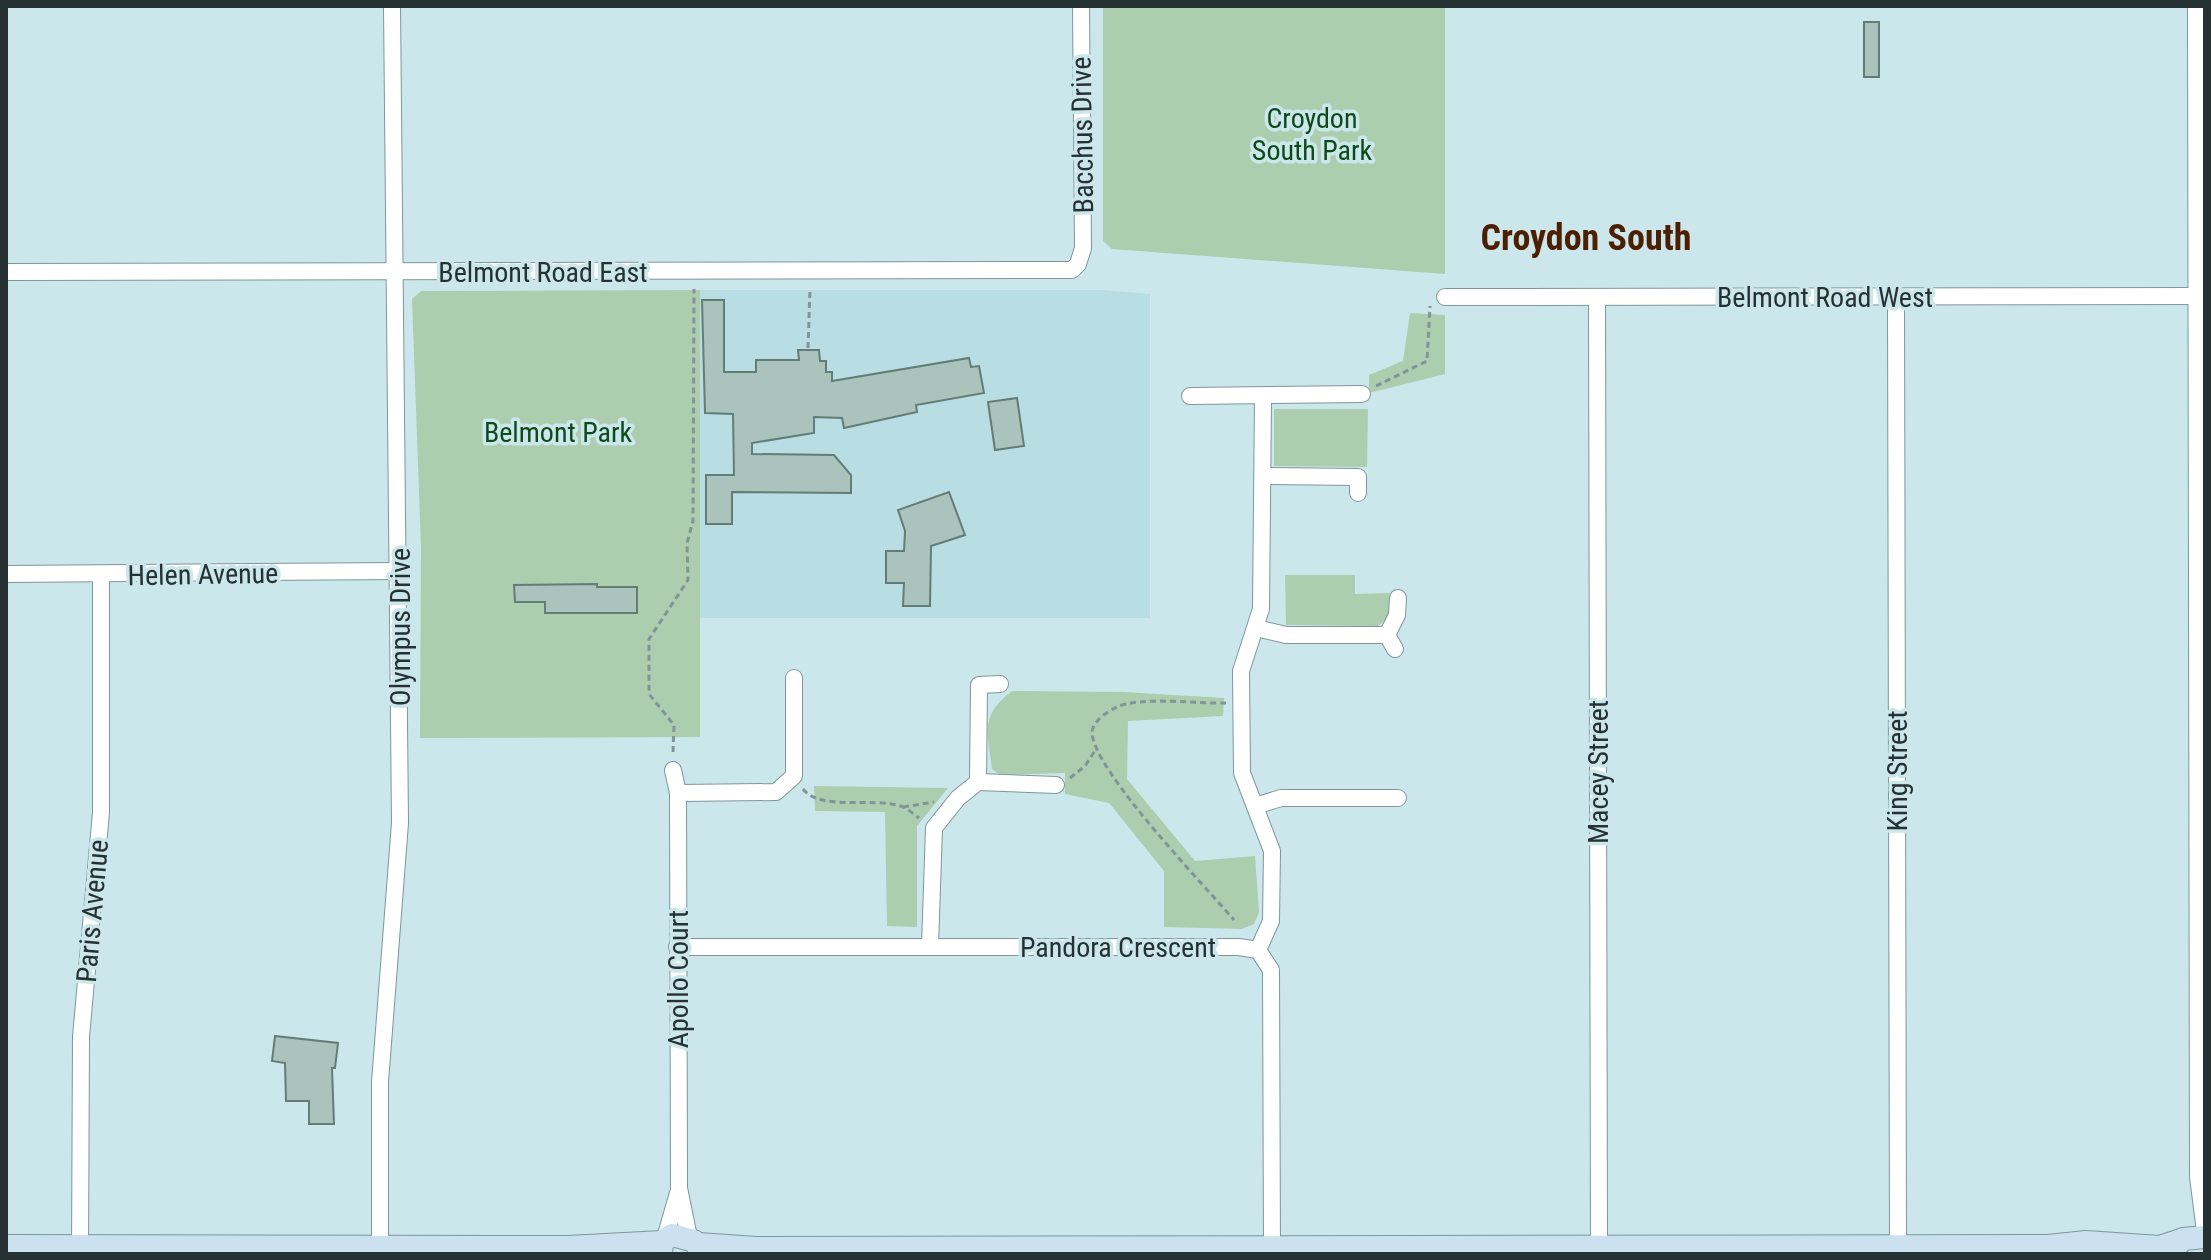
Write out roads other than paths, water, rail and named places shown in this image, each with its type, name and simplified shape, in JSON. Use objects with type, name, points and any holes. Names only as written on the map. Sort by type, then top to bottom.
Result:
[{"type":"main road","points":[[6,1246],[80,1251],[380,1247],[568,1249],[662,1245],[672,1235],[696,1245],[748,1251],[2048,1246],[2098,1242],[2160,1247],[2190,1240]]},
{"type":"main road","points":[[2048,1246],[2092,1254]]},
{"type":"main road","points":[[568,1249],[607,1254]]},
{"type":"street","name":"Olympus Drive","points":[[380,1247],[380,1082],[400,823],[400,571],[392,273],[392,6]]},
{"type":"street","name":"Bacchus Drive","points":[[1078,264],[1083,248],[1081,6]]},
{"type":"street","points":[[2190,1240],[2198,1200],[2201,605],[2196,6]]},
{"type":"street","name":"Belmont Road East","points":[[6,272],[1072,270],[1078,264]]},
{"type":"street","name":"Belmont Road West","points":[[1438,298],[2200,296]]},
{"type":"street","name":"King Street","points":[[1896,297],[1898,1246]]},
{"type":"street","name":"Macey Street","points":[[1597,298],[1599,1247]]},
{"type":"street","points":[[1190,396],[1362,394]]},
{"type":"street","points":[[1258,950],[1271,921],[1272,851],[1242,773],[1241,671],[1261,609],[1263,397]]},
{"type":"street","points":[[1264,476],[1358,477],[1358,493]]},
{"type":"street","name":"Helen Avenue","points":[[6,574],[400,571]]},
{"type":"street","name":"Paris Avenue","points":[[80,1251],[81,1037],[101,812],[101,575]]},
{"type":"street","points":[[1256,628],[1286,635],[1391,642],[1398,598]]},
{"type":"street","points":[[678,793],[776,792],[794,776],[794,678]]},
{"type":"street","points":[[978,782],[979,685],[1000,684]]},
{"type":"street","name":"Apollo Court","points":[[673,770],[678,793],[679,1188],[696,1245]]},
{"type":"street","points":[[930,946],[934,828],[958,798],[978,782],[1058,787]]},
{"type":"street","points":[[1255,806],[1281,798],[1398,798]]},
{"type":"street","name":"Pandora Crescent","points":[[677,947],[1258,950],[1271,970],[1272,1247]]},
{"type":"street","name":"Apollo Court","points":[[662,1245],[679,1188]]},
{"type":"district","name":"Croydon South","points":[[1586,237]]},
{"type":"park label","name":"Croydon South Park","points":[[1312,134]]},
{"type":"park label","name":"Belmont Park","points":[[558,432]]}]
